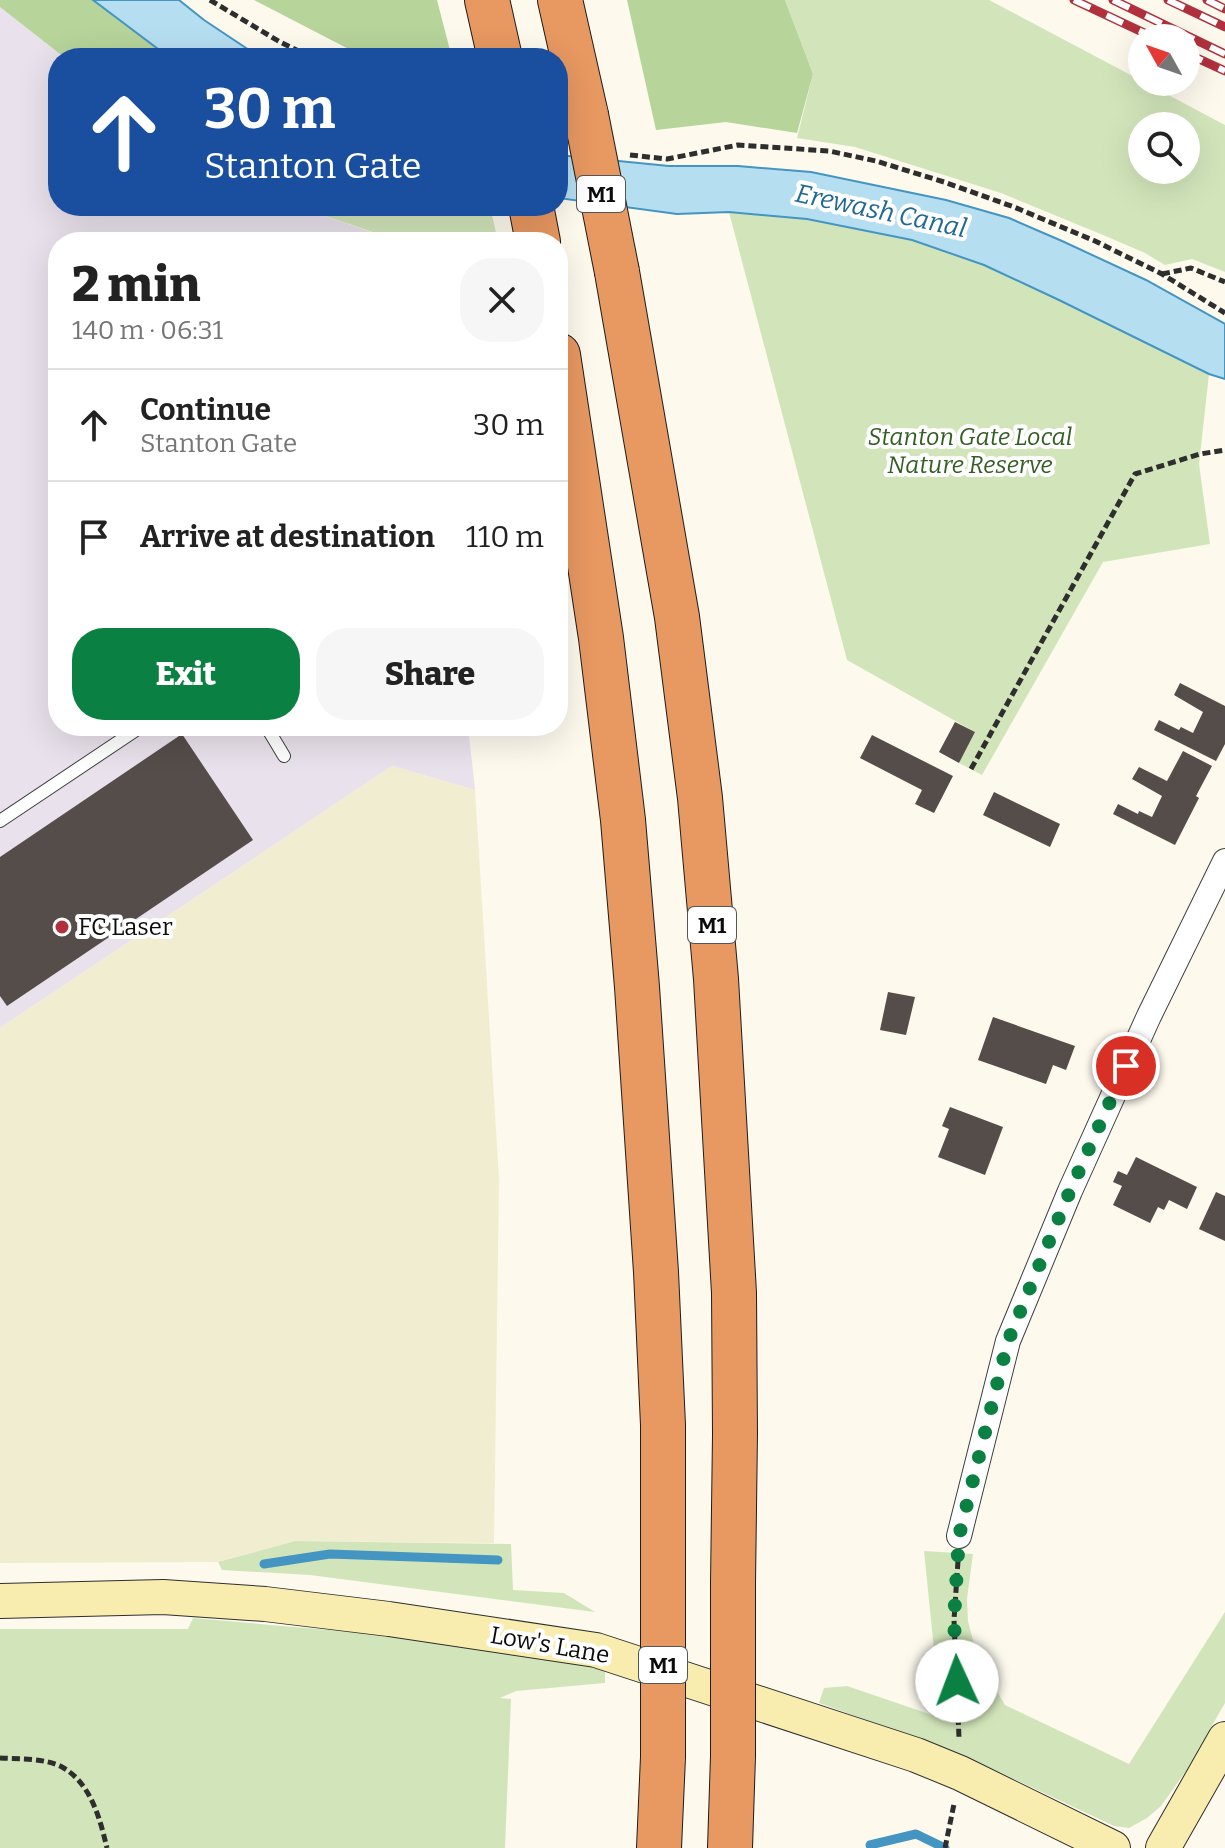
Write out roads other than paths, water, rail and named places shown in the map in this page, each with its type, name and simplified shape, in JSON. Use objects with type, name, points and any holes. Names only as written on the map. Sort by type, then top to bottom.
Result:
[{"type":"highway","points":[[487,0],[498,48]]},
{"type":"highway","name":"M1","points":[[560,0],[617,272],[677,617],[700,798],[714,949],[734,1293],[730,1848]]},
{"type":"highway","name":"M1","points":[[568,421],[601,638],[623,820],[657,1302],[663,1425],[663,1757],[659,1848]]},
{"type":"street","points":[[959,1536],[1008,1341],[1070,1191],[1143,1029],[1225,861]]},
{"type":"street","name":"Low's Lane","points":[[0,1601],[163,1597],[265,1604],[596,1650],[916,1755],[960,1773],[1113,1848]]},
{"type":"street","points":[[1163,1848],[1225,1739]]},
{"type":"lane","points":[[0,821],[127,736]]},
{"type":"lane","points":[[272,736],[284,756]]},
{"type":"water","points":[[93,0],[179,0],[246,48],[157,48]]},
{"type":"water","name":"Erewash Canal","points":[[568,156],[669,166],[738,166],[811,172],[946,200],[1009,218],[1146,280],[1225,324],[1225,379],[984,265],[912,240],[807,219],[729,212],[677,214],[568,199]]},
{"type":"waterway","points":[[264,1564],[330,1554],[498,1560]]},
{"type":"waterway","points":[[870,1845],[916,1834],[945,1848]]},
{"type":"railway","points":[[1074,0],[1128,25]]},
{"type":"railway","points":[[1113,0],[1225,54]]},
{"type":"railway","points":[[1168,0],[1225,27]]},
{"type":"railway","points":[[1207,0],[1225,9]]},
{"type":"railway","points":[[1200,59],[1225,71]]},
{"type":"place","name":"FC Laser","points":[[62,927]]},
{"type":"park label","name":"Stanton Gate Local Nature Reserve","points":[[970,451]]}]
